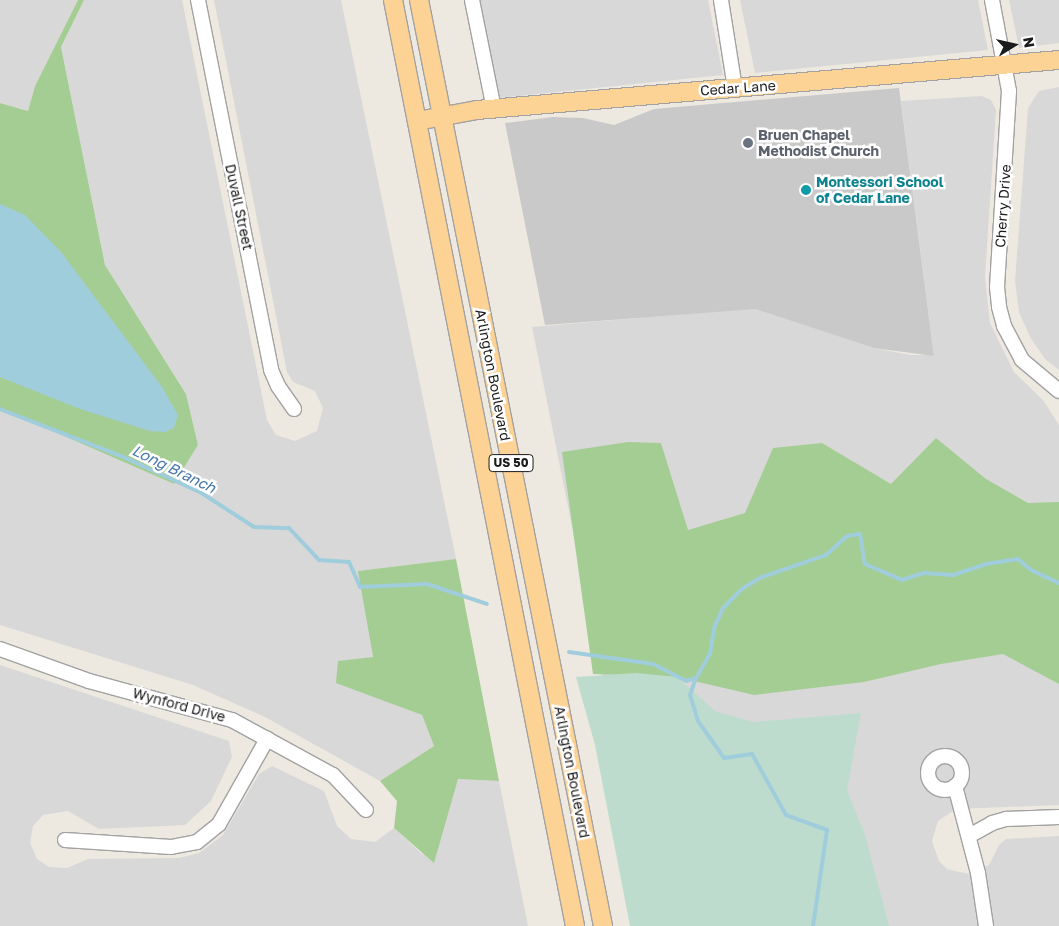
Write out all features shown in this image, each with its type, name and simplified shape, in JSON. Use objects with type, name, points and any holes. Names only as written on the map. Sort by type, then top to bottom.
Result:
[{"type":"main road","name":"Arlington Boulevard","points":[[393,0],[575,926]]},
{"type":"main road","name":"Arlington Boulevard","points":[[419,0],[603,926]]},
{"type":"main road","name":"Cedar Lane","points":[[417,121],[494,108],[1059,60]]},
{"type":"street","name":"Duvall Street","points":[[198,0],[272,370],[278,386],[294,409]]},
{"type":"street","points":[[472,0],[494,108]]},
{"type":"street","points":[[720,0],[735,88]]},
{"type":"street","name":"Cherry Drive","points":[[992,0],[1006,66],[1010,114],[997,287],[999,307],[1004,326],[1022,360],[1059,391]]},
{"type":"street","name":"Wynford Drive","points":[[0,649],[89,680],[198,708],[232,720],[334,775],[366,810]]},
{"type":"street","points":[[65,840],[171,847],[197,842],[219,824],[267,739]]},
{"type":"street","points":[[956,786],[969,836],[986,926]]},
{"type":"street","points":[[969,836],[992,822],[1006,819],[1059,817]]},
{"type":"shaded area","points":[[0,0],[78,0],[35,86],[28,111],[0,103]]},
{"type":"shaded area","points":[[84,0],[182,0],[267,420],[276,435],[295,441],[317,431],[323,408],[315,391],[293,382],[287,372],[214,0],[341,0],[456,559],[359,571],[373,658],[336,682],[422,715],[434,746],[380,781],[265,717],[193,685],[0,625],[0,408],[174,484],[198,445],[186,394],[105,265],[61,47]]},
{"type":"shaded area","points":[[479,0],[708,0],[723,75],[498,98]]},
{"type":"shaded area","points":[[740,0],[978,0],[988,50],[755,73]]},
{"type":"shaded area","points":[[1009,0],[1059,0],[1059,43],[1019,48]]},
{"type":"shaded area","points":[[1059,87],[1059,370],[1045,359],[1030,337],[1019,312],[1015,281],[1028,108],[1039,91]]},
{"type":"shaded area","points":[[899,88],[934,356],[874,348],[756,309],[545,325],[505,123],[553,117],[583,118],[614,125],[654,109]]},
{"type":"shaded area","points":[[982,96],[991,100],[996,110],[985,278],[990,323],[1014,372],[1043,400],[1059,425],[1059,805],[956,809],[938,821],[932,841],[939,861],[947,869],[969,874],[989,865],[999,845],[1006,839],[1059,836],[1059,926],[652,926],[532,327],[756,308],[874,348],[910,355],[934,355],[901,101]]},
{"type":"shaded area","points":[[0,665],[229,741],[232,757],[211,801],[185,825],[99,829],[68,811],[43,815],[33,826],[30,843],[37,859],[49,867],[67,868],[88,859],[179,858],[199,853],[223,835],[259,774],[272,766],[324,791],[337,826],[351,839],[375,842],[394,828],[423,855],[458,779],[499,781],[528,926],[0,926]]},
{"type":"green space","points":[[78,0],[84,0],[61,47],[105,265],[186,394],[198,445],[174,484],[0,408],[0,103],[28,111],[35,86]]},
{"type":"green space","points":[[936,438],[986,479],[1028,503],[1059,502],[1059,684],[1003,654],[941,664],[864,682],[754,695],[677,677],[593,674],[562,452],[628,442],[661,443],[688,530],[745,513],[773,448],[822,443],[891,484]]},
{"type":"green space","points":[[456,559],[499,781],[458,779],[434,863],[394,828],[397,801],[380,781],[434,746],[422,715],[336,683],[338,661],[373,657],[358,571]]},
{"type":"green space","points":[[636,673],[677,677],[715,711],[753,722],[861,713],[847,790],[865,835],[889,926],[630,926],[595,745],[576,677]]},
{"type":"water","points":[[0,204],[25,215],[61,252],[162,387],[178,415],[174,428],[165,432],[150,431],[80,409],[0,377]]},
{"type":"waterway","name":"Long Branch","points":[[0,409],[121,456],[200,492],[254,527],[289,528],[319,560],[349,562],[360,587],[427,584],[487,604]]},
{"type":"waterway","points":[[813,926],[827,830],[786,815],[752,754],[724,758],[698,721],[690,695],[696,678],[710,654],[714,628],[723,608],[743,588],[762,577],[826,555],[847,536],[860,534],[865,564],[902,580],[924,573],[953,575],[986,564],[1018,559],[1031,570],[1059,583]]},
{"type":"waterway","points":[[569,652],[653,664],[686,681],[696,678]]},
{"type":"place","name":"Bruen Chapel Methodist Church","points":[[748,143]]},
{"type":"place","name":"Montessori School of Cedar Lane","points":[[806,190]]}]
